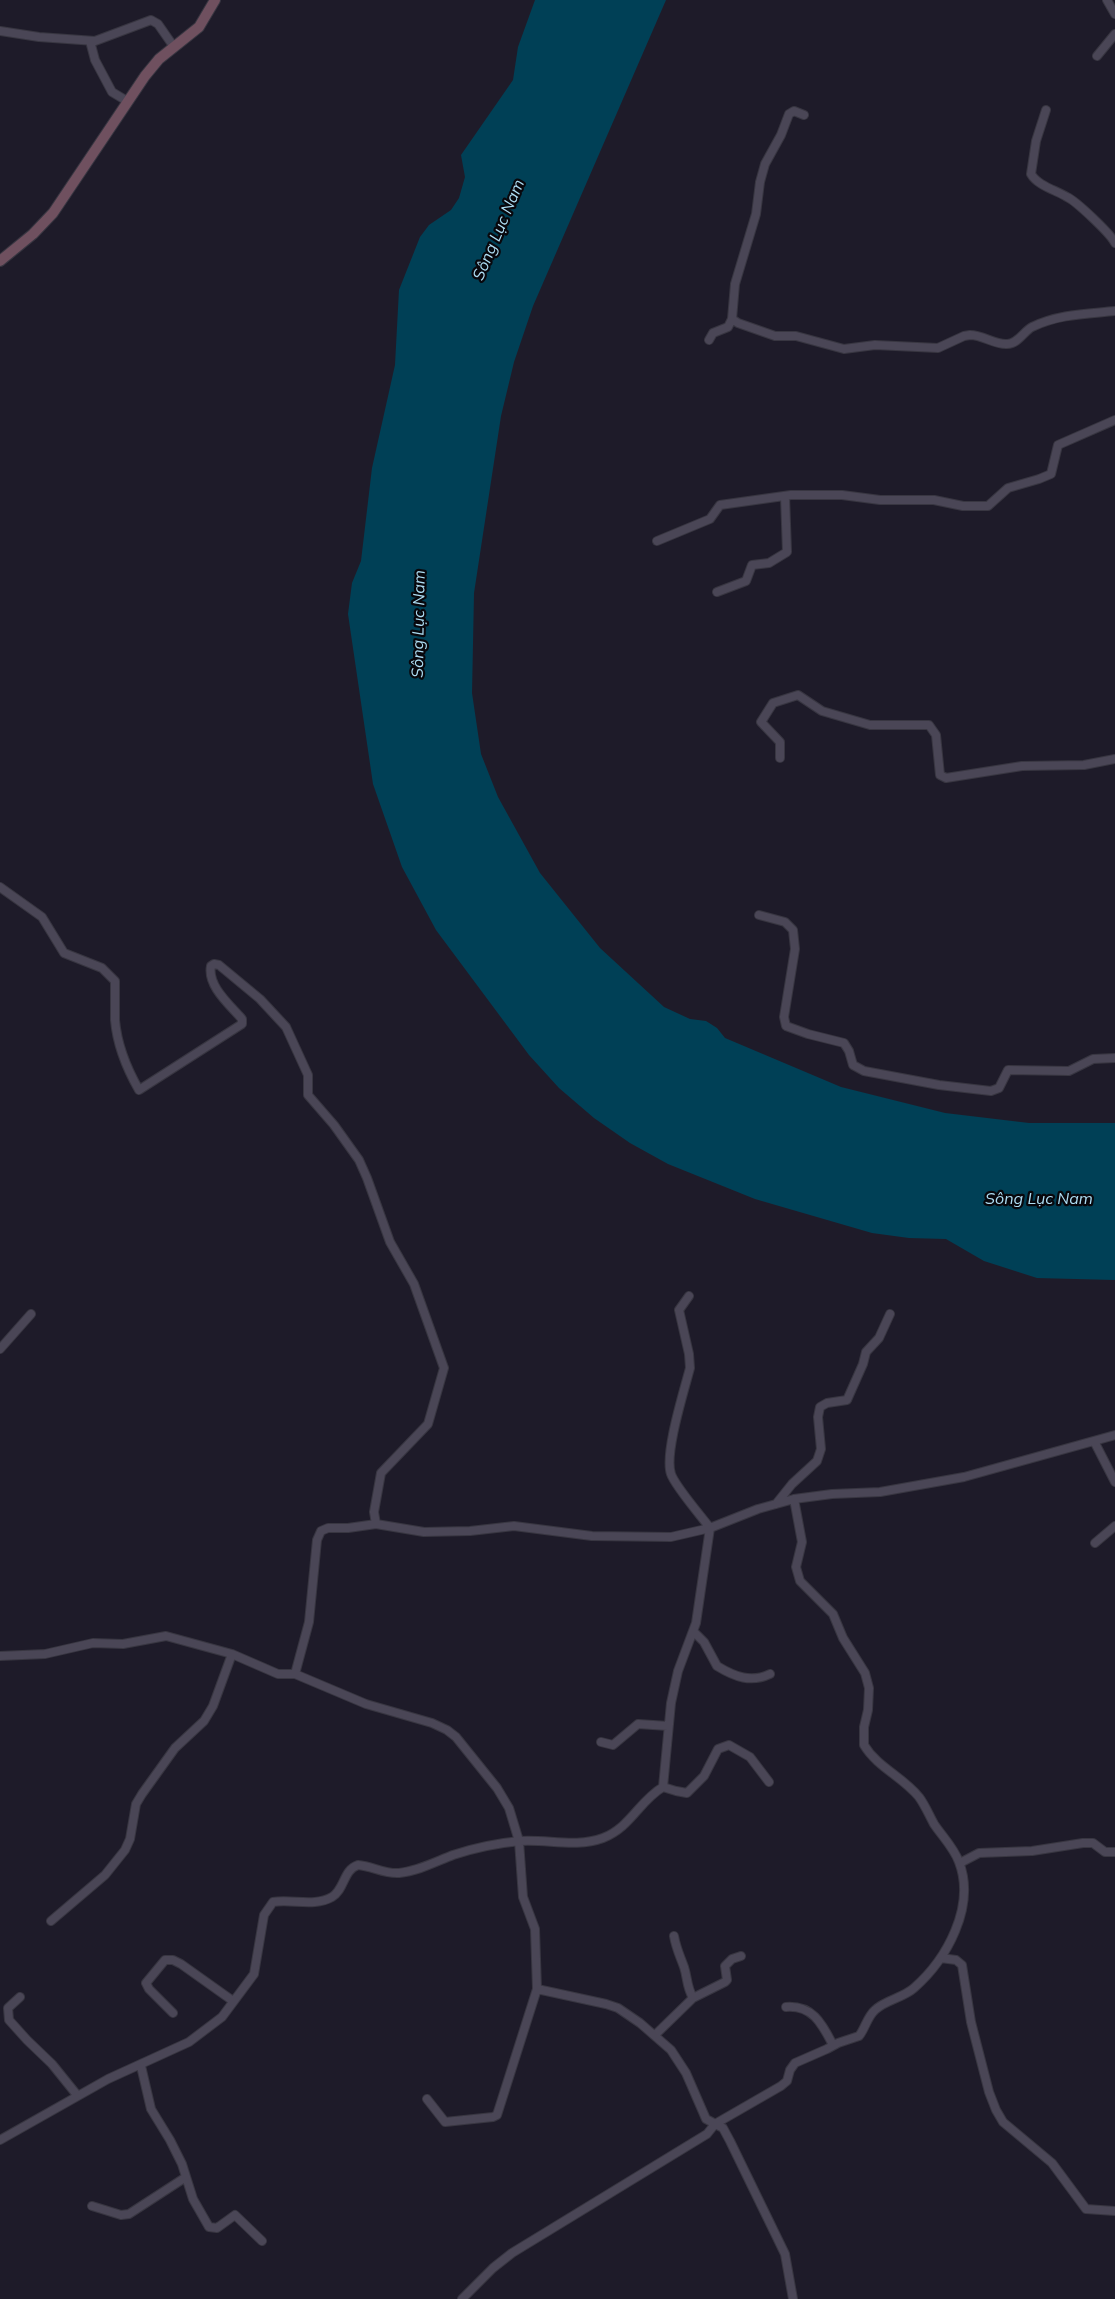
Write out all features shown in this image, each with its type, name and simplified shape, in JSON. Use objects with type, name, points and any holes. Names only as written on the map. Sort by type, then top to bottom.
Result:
[{"type":"street","points":[[0,261],[33,234],[53,213],[127,101],[159,59],[199,27],[215,0]]},
{"type":"street","points":[[1107,0],[1115,14]]},
{"type":"street","points":[[0,31],[24,36],[90,41],[110,36],[151,20],[158,24],[174,47]]},
{"type":"street","points":[[1097,56],[1115,34]]},
{"type":"street","points":[[90,41],[95,60],[112,92],[127,101]]},
{"type":"street","points":[[1046,110],[1036,141],[1030,170],[1031,174],[1036,180],[1072,200],[1109,234],[1115,243]]},
{"type":"street","points":[[709,340],[713,333],[728,327],[732,319],[735,284],[756,214],[760,182],[766,164],[782,135],[789,114],[794,111],[804,115]]},
{"type":"street","points":[[732,319],[738,323],[775,336],[796,336],[844,349],[875,344],[938,348],[970,335],[1007,344],[1018,340],[1029,329],[1053,319],[1079,314],[1115,311]]},
{"type":"street","points":[[657,541],[710,519],[720,505],[785,496],[842,496],[892,501],[934,500],[983,508],[992,504],[1008,488],[1051,474],[1058,445],[1115,420]]},
{"type":"street","points":[[717,592],[746,581],[752,565],[768,563],[787,552],[785,496]]},
{"type":"street","points":[[780,758],[780,742],[762,722],[773,703],[798,695],[822,711],[870,725],[929,724],[936,735],[940,772],[943,777],[1022,766],[1084,765],[1115,759]]},
{"type":"street","points":[[0,887],[42,916],[64,952],[102,968],[115,981],[115,1021],[118,1038],[130,1075],[139,1090],[242,1024],[242,1019],[214,984],[210,972],[211,966],[214,964],[219,965],[260,999],[290,1033],[308,1075],[308,1095],[339,1131],[359,1160],[390,1242],[414,1284],[432,1338],[443,1362],[442,1376],[428,1424],[381,1473],[374,1512],[376,1524]]},
{"type":"street","points":[[759,915],[785,922],[793,930],[794,949],[784,1016],[786,1026],[844,1043],[849,1050],[853,1065],[864,1071],[938,1085],[991,1091],[999,1088],[1008,1070],[1069,1071],[1093,1060],[1115,1058]]},
{"type":"street","points":[[663,1786],[668,1726],[676,1681],[694,1632],[704,1577],[710,1528],[671,1474],[672,1447],[690,1368],[689,1354],[679,1310],[689,1296]]},
{"type":"street","points":[[0,1349],[31,1314]]},
{"type":"street","points":[[776,1504],[792,1484],[817,1461],[821,1449],[818,1417],[820,1407],[827,1403],[847,1400],[863,1364],[866,1352],[879,1338],[890,1314]]},
{"type":"street","points":[[294,1674],[309,1622],[318,1535],[328,1528],[348,1528],[376,1524],[424,1532],[470,1531],[514,1526],[592,1536],[670,1537],[710,1528],[794,1499],[832,1494],[880,1492],[956,1479],[1115,1435]]},
{"type":"street","points":[[1094,1441],[1115,1482]]},
{"type":"street","points":[[462,2299],[493,2268],[512,2253],[707,2134],[715,2124],[781,2086],[787,2081],[790,2070],[795,2062],[859,2036],[876,2009],[912,1990],[932,1970],[941,1958],[958,1920],[965,1885],[960,1863],[919,1798],[901,1779],[876,1760],[864,1745],[864,1727],[868,1710],[868,1681],[862,1666],[843,1638],[833,1614],[797,1576],[796,1567],[802,1542],[794,1499]]},
{"type":"street","points":[[1096,1543],[1115,1526]]},
{"type":"street","points":[[694,1632],[704,1642],[717,1666],[734,1675],[752,1680],[770,1674]]},
{"type":"street","points":[[0,1656],[45,1654],[93,1643],[123,1644],[166,1636],[232,1654],[272,1672],[286,1675],[294,1674],[366,1704],[432,1723],[447,1730],[456,1737],[503,1795],[519,1841],[522,1896],[535,1929],[537,1989],[497,2115],[445,2122],[427,2100]]},
{"type":"street","points":[[51,1921],[105,1875],[125,1850],[130,1839],[136,1804],[175,1748],[204,1721],[213,1706],[232,1654]]},
{"type":"street","points":[[601,1742],[613,1745],[638,1724],[668,1726]]},
{"type":"street","points":[[663,1786],[676,1792],[687,1792],[704,1776],[718,1749],[729,1746],[750,1757],[769,1782]]},
{"type":"street","points":[[0,2140],[77,2095],[189,2042],[222,2017],[254,1974],[264,1915],[273,1902],[316,1901],[331,1897],[339,1891],[349,1870],[358,1865],[390,1873],[418,1869],[456,1854],[519,1841],[586,1843],[603,1838],[622,1827],[648,1796],[663,1786]]},
{"type":"street","points":[[960,1863],[972,1856],[986,1852],[1032,1851],[1083,1843],[1093,1843],[1105,1852],[1115,1852]]},
{"type":"street","points":[[674,1936],[676,1950],[684,1968],[686,1985],[693,1998]]},
{"type":"street","points":[[655,2035],[693,1998],[725,1982],[727,1980],[725,1966],[732,1959],[742,1956]]},
{"type":"street","points":[[941,1958],[956,1960],[962,1965],[971,2022],[989,2092],[1003,2122],[1052,2162],[1086,2209],[1115,2211]]},
{"type":"street","points":[[173,2013],[146,1983],[165,1960],[173,1960],[181,1964],[233,2002]]},
{"type":"street","points":[[537,1989],[597,2001],[618,2008],[655,2035],[677,2058],[686,2073],[706,2118],[723,2128],[785,2254],[793,2299]]},
{"type":"street","points":[[20,1997],[8,2008],[7,2014],[10,2020],[27,2040],[52,2064],[77,2095]]},
{"type":"street","points":[[786,2007],[807,2010],[825,2029],[833,2045]]},
{"type":"street","points":[[141,2066],[151,2109],[170,2140],[193,2198],[209,2227],[217,2228],[235,2215],[262,2241]]},
{"type":"street","points":[[92,2206],[121,2216],[129,2214],[186,2177]]},
{"type":"water","name":"Sông Lục Nam","points":[[535,0],[666,0],[533,306],[514,362],[501,416],[474,593],[472,693],[481,754],[498,797],[540,873],[600,948],[664,1007],[690,1019],[706,1021],[717,1028],[725,1038],[841,1087],[945,1113],[1029,1123],[1115,1123],[1115,1280],[1037,1278],[984,1261],[946,1239],[909,1238],[872,1233],[755,1199],[668,1164],[630,1143],[594,1118],[559,1088],[529,1055],[436,930],[402,867],[373,784],[348,614],[352,583],[361,561],[372,468],[395,365],[399,290],[420,237],[429,225],[451,210],[459,198],[465,177],[461,155],[513,80],[518,47]]}]
